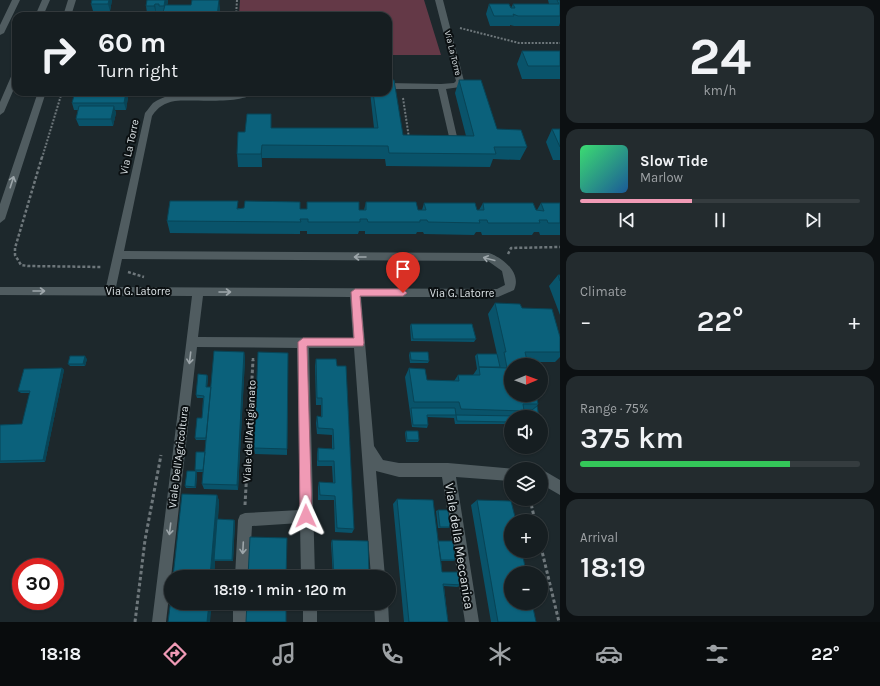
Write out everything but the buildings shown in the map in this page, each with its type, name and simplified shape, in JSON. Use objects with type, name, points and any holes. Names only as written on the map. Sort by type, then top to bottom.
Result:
[{"type":"street","points":[[0,33],[16,0]]},
{"type":"street","points":[[41,12],[46,0]]},
{"type":"street","points":[[68,12],[72,0]]},
{"type":"street","name":"Via La Torre","points":[[392,86],[441,87],[457,85],[460,81],[439,0]]},
{"type":"street","points":[[0,112],[12,84]]},
{"type":"street","points":[[441,87],[454,141]]},
{"type":"street","points":[[0,219],[41,96]]},
{"type":"street","name":"Via La Torre","points":[[110,291],[148,115],[156,104],[172,98],[235,98],[240,96]]},
{"type":"street","points":[[117,256],[489,257],[503,264]]},
{"type":"street","name":"Via G. Latorre","points":[[0,291],[498,293],[510,287],[510,274],[503,264]]},
{"type":"street","name":"Viale Dell'Agricoltura","points":[[159,622],[198,292]]},
{"type":"street","points":[[355,292],[377,570]]},
{"type":"street","points":[[192,342],[359,343]]},
{"type":"street","points":[[303,342],[308,570]]},
{"type":"street","points":[[367,446],[379,466],[399,470],[448,470],[504,474]]},
{"type":"street","name":"Viale della Meccanica","points":[[448,470],[472,622]]},
{"type":"street","points":[[548,480],[560,488]]},
{"type":"street","points":[[242,570],[245,520],[306,516]]},
{"type":"street","points":[[240,610],[240,622]]},
{"type":"street","points":[[310,610],[310,622]]},
{"type":"street","points":[[381,610],[382,622]]},
{"type":"path","points":[[236,12],[237,0]]},
{"type":"path","points":[[446,25],[505,41],[519,43],[560,43]]},
{"type":"path","points":[[401,86],[410,142]]},
{"type":"path","points":[[61,96],[15,248],[15,255],[21,264],[28,266],[84,266],[114,269],[147,277]]},
{"type":"path","points":[[503,264],[511,248],[560,247]]},
{"type":"path","name":"Viale dell'Artigianato","points":[[245,520],[254,342]]},
{"type":"path","points":[[135,622],[144,540],[162,450]]},
{"type":"path","points":[[544,558],[559,622]]},
{"type":"shaded area","points":[[240,0],[424,0],[441,55],[392,55],[392,12],[239,12]]},
{"type":"route","points":[[306,516],[303,342],[359,343],[355,292],[403,293]]}]
